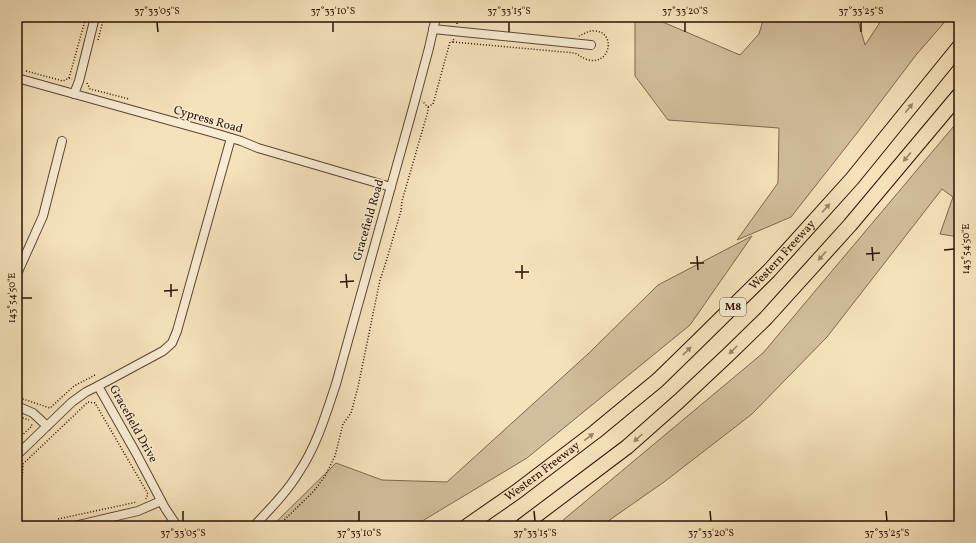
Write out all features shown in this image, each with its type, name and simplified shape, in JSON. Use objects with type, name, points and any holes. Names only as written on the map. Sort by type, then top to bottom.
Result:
[{"type":"highway","name":"Western Freeway","points":[[467,526],[490,512],[595,432],[658,380],[769,271],[852,179],[959,47]]},
{"type":"highway","name":"M8","points":[[522,526],[628,447],[730,354],[766,318],[850,225],[959,95]]},
{"type":"highway","points":[[462,526],[490,512]]},
{"type":"street","points":[[74,94],[79,81],[95,17]]},
{"type":"street","name":"Gracefield Road","points":[[254,526],[292,484],[319,434],[336,384],[417,95],[436,17]]},
{"type":"street","points":[[433,29],[591,45]]},
{"type":"street","name":"Cypress Road","points":[[17,78],[231,138],[258,148],[391,187]]},
{"type":"street","name":"Gracefield Drive","points":[[177,526],[161,501],[98,386],[159,354],[174,340],[231,138]]},
{"type":"street","points":[[17,274],[43,216],[62,141]]},
{"type":"street","points":[[17,455],[75,399],[98,386]]},
{"type":"street","points":[[17,406],[33,413],[47,426]]},
{"type":"street","points":[[74,526],[134,512],[161,501]]},
{"type":"path","points":[[69,78],[86,17]]},
{"type":"path","points":[[428,106],[433,104],[450,42],[453,42],[456,32],[458,17]]},
{"type":"path","points":[[278,526],[314,491],[325,476],[336,456],[343,424],[351,413],[358,387],[380,280],[428,111],[428,106],[417,95]]},
{"type":"path","points":[[17,397],[50,408],[74,386],[95,375]]},
{"type":"path","points":[[17,486],[22,481],[22,464],[88,402],[94,403],[148,494],[145,501]]},
{"type":"path","points":[[17,416],[31,421],[32,426],[17,440]]},
{"type":"path","points":[[58,519],[138,502]]},
{"type":"shaded area","points":[[635,17],[651,17],[740,55],[759,34],[764,17],[857,17],[865,45],[879,24],[878,17],[949,17],[916,55],[791,217],[737,240],[778,183],[779,128],[668,120],[635,76]]},
{"type":"shaded area","points":[[959,120],[959,237],[940,234],[953,197],[942,189],[827,337],[752,414],[664,482],[601,526],[556,526],[763,353]]},
{"type":"shaded area","points":[[752,236],[690,325],[527,458],[414,526],[272,526],[336,463],[382,480],[447,482],[589,353],[658,285]]}]
